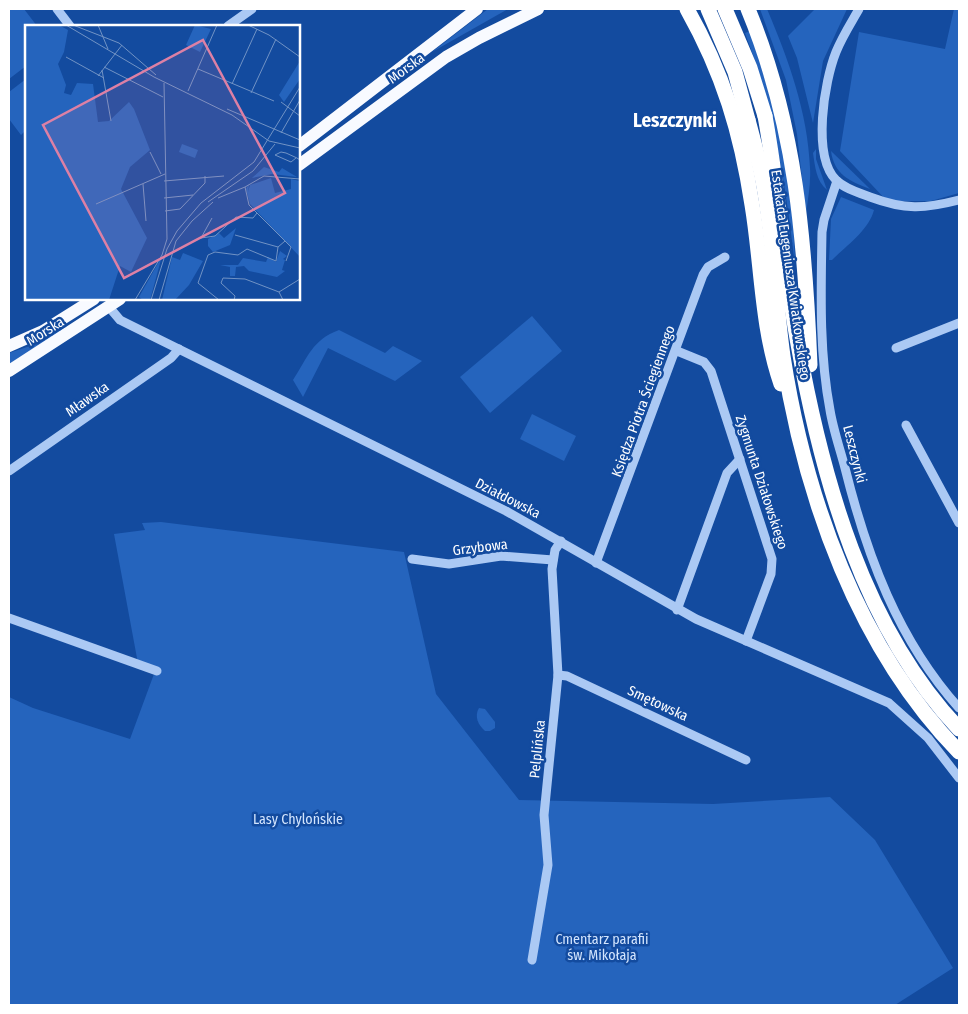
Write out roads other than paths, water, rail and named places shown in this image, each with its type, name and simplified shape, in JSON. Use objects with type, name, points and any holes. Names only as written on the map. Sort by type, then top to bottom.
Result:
[{"type":"highway","points":[[687,9],[707,44],[720,73],[739,135],[753,206],[762,295],[771,356],[800,440]]},
{"type":"highway","name":"Estakada Eugeniusza Kwiatkowskiego","points":[[708,9],[735,72],[764,187],[784,358],[800,440],[819,505],[838,557],[872,632],[904,688],[924,714],[959,752]]},
{"type":"highway","name":"Estakada Eugeniusza Kwiatkowskiego","points":[[725,9],[750,68],[765,116],[798,344],[822,458],[841,520],[868,586],[894,639],[937,705],[959,729]]},
{"type":"highway","points":[[748,9],[780,102],[796,185],[806,264],[812,404]]},
{"type":"highway","points":[[707,44],[755,26]]},
{"type":"main road","name":"Morska","points":[[300,145],[477,9]]},
{"type":"main road","name":"Morska","points":[[300,164],[446,58],[478,38],[538,9]]},
{"type":"main road","name":"Morska","points":[[9,346],[44,331],[92,300]]},
{"type":"main road","name":"Morska","points":[[9,371],[119,300]]},
{"type":"street","points":[[57,9],[69,25]]},
{"type":"street","points":[[229,25],[252,9]]},
{"type":"street","points":[[859,9],[840,41],[831,67],[825,100],[823,146],[826,165],[837,181],[850,189],[903,207],[926,207],[959,200]]},
{"type":"street","name":"Leszczynki","points":[[837,181],[822,232],[823,349],[830,410],[854,506],[876,571],[910,640],[938,683],[959,708]]},
{"type":"street","name":"Księdza Piotra Ściegiennego","points":[[596,563],[677,351],[703,275],[708,267],[725,257]]},
{"type":"street","name":"Działdowska","points":[[109,307],[120,320],[506,511],[561,541],[677,610],[878,698],[897,709],[933,744],[959,778]]},
{"type":"street","points":[[896,348],[959,323]]},
{"type":"street","name":"Mławska","points":[[9,471],[171,358],[179,349]]},
{"type":"street","name":"Zygmunta Działowskiego","points":[[677,351],[704,362],[712,370],[772,567],[746,640]]},
{"type":"street","points":[[906,425],[959,523]]},
{"type":"street","points":[[677,610],[727,473],[740,459]]},
{"type":"street","name":"Pelplińska","points":[[532,960],[548,865],[544,815],[558,675],[553,560],[561,541]]},
{"type":"street","name":"Grzybowa","points":[[412,559],[449,564],[501,556],[553,560]]},
{"type":"street","points":[[9,618],[157,671]]},
{"type":"street","name":"Smętowska","points":[[558,675],[567,676],[746,760]]},
{"type":"district","name":"Leszczynki","points":[[675,120]]},
{"type":"park label","name":"Lasy Chylońskie","points":[[298,819]]},
{"type":"park label","name":"Cmentarz parafii św. Mikołaja","points":[[602,948]]}]
